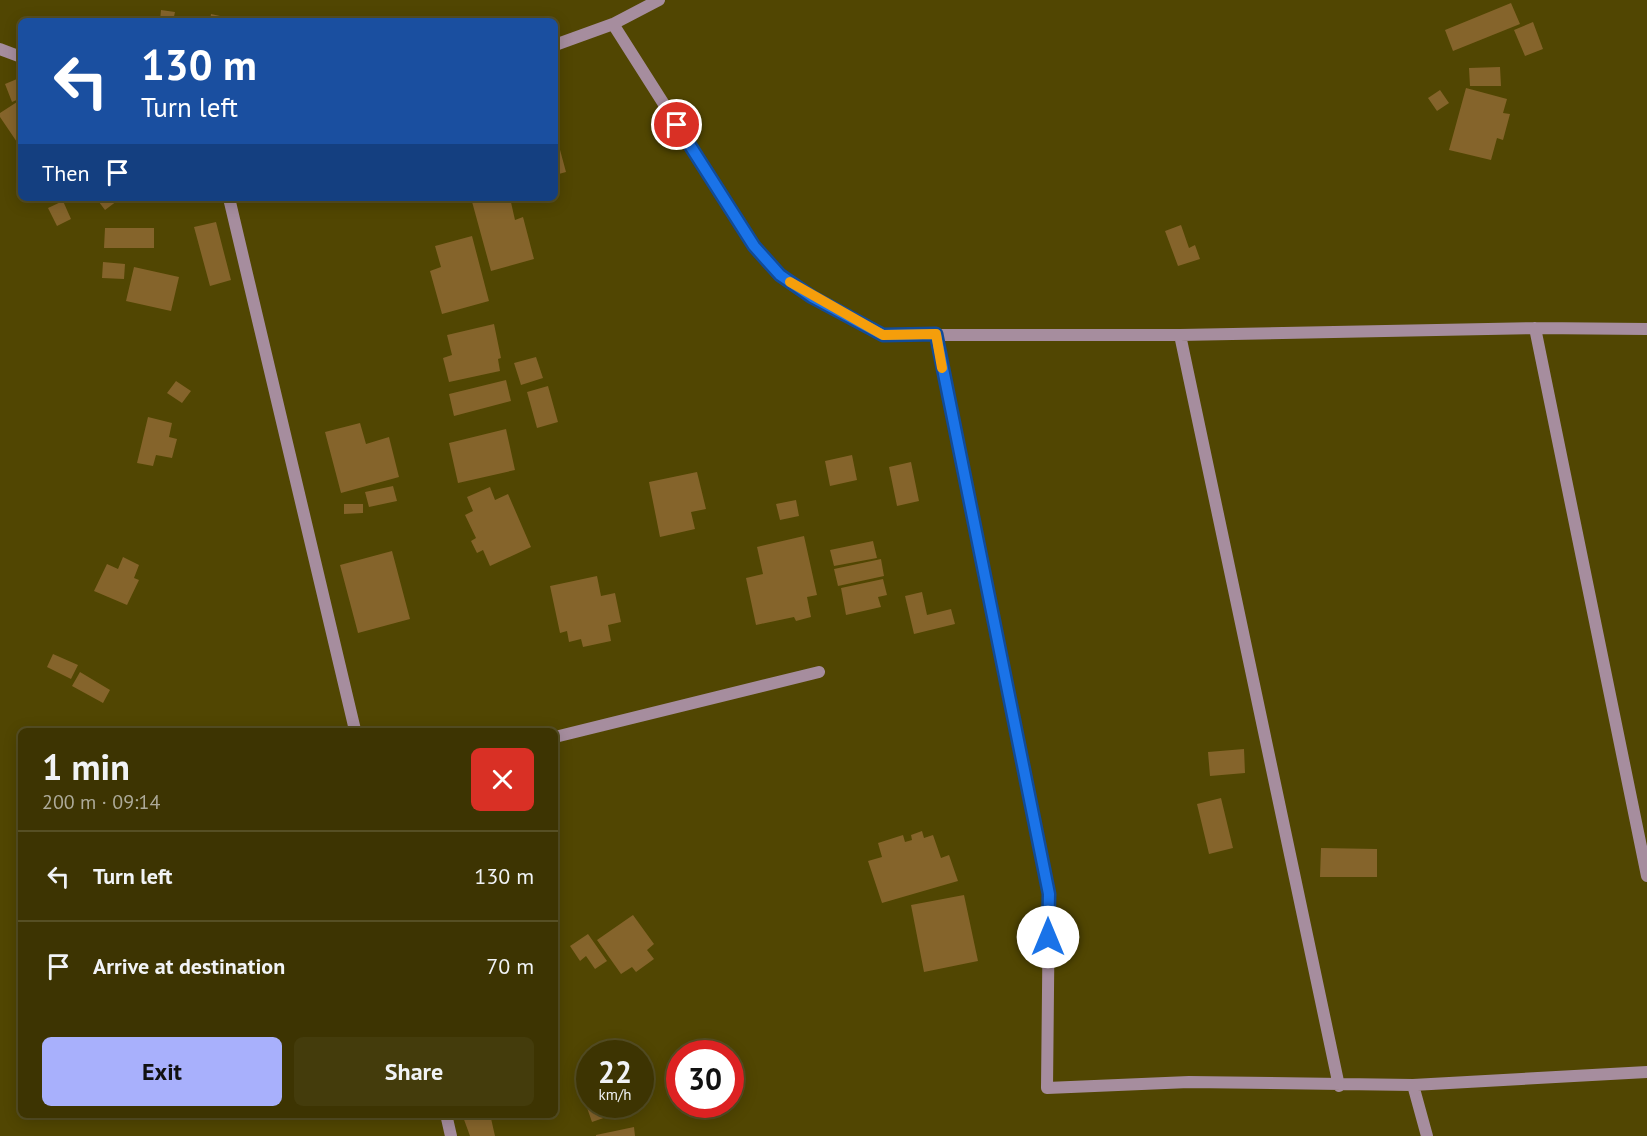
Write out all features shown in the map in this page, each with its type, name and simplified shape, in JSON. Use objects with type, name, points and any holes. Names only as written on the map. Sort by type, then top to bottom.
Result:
[{"type":"street","points":[[558,44],[614,24],[659,0]]},
{"type":"street","points":[[614,24],[754,246],[780,275],[812,297],[883,335],[1180,335],[1535,328],[1647,329]]},
{"type":"street","points":[[0,49],[18,56]]},
{"type":"street","points":[[230,201],[355,728]]},
{"type":"street","points":[[1535,328],[1647,876]]},
{"type":"street","points":[[936,334],[1049,894],[1047,1088],[1189,1082],[1340,1086],[1413,1085],[1647,1072]]},
{"type":"street","points":[[1180,335],[1340,1086]]},
{"type":"street","points":[[558,736],[819,672]]},
{"type":"street","points":[[1413,1085],[1427,1136]]},
{"type":"street","points":[[447,1118],[451,1136]]},
{"type":"building","points":[[1511,3],[1520,24],[1453,51],[1445,30]]},
{"type":"building","points":[[161,10],[175,12],[174,18],[160,18]]},
{"type":"building","points":[[211,14],[229,18],[210,18]]},
{"type":"building","points":[[1533,22],[1543,49],[1525,56],[1514,30]]},
{"type":"building","points":[[1500,67],[1501,86],[1470,86],[1469,68]]},
{"type":"building","points":[[17,79],[18,99],[12,102],[5,84]]},
{"type":"building","points":[[1466,88],[1507,99],[1503,113],[1510,114],[1503,140],[1497,138],[1491,160],[1449,150]]},
{"type":"building","points":[[1440,90],[1449,103],[1437,111],[1428,98]]},
{"type":"building","points":[[18,104],[18,144],[0,117],[0,113]]},
{"type":"building","points":[[558,142],[566,172],[558,174]]},
{"type":"building","points":[[63,201],[71,219],[57,226],[48,208]]},
{"type":"building","points":[[98,201],[117,201],[105,210]]},
{"type":"building","points":[[472,201],[511,201],[515,220],[523,217],[534,259],[491,271]]},
{"type":"building","points":[[216,222],[231,280],[210,286],[194,227]]},
{"type":"building","points":[[1181,225],[1189,248],[1195,245],[1200,259],[1178,266],[1165,231]]},
{"type":"building","points":[[105,228],[154,228],[154,248],[104,248]]},
{"type":"building","points":[[472,236],[489,301],[442,314],[430,271],[441,267],[435,246]]},
{"type":"building","points":[[103,262],[125,264],[124,279],[102,278]]},
{"type":"building","points":[[134,267],[179,277],[171,311],[126,301]]},
{"type":"building","points":[[494,324],[501,358],[498,359],[500,371],[449,382],[443,358],[452,355],[447,335]]},
{"type":"building","points":[[536,357],[543,378],[521,385],[514,363]]},
{"type":"building","points":[[506,380],[511,401],[454,416],[449,394]]},
{"type":"building","points":[[176,381],[191,391],[182,403],[167,393]]},
{"type":"building","points":[[548,386],[558,422],[537,428],[527,392]]},
{"type":"building","points":[[148,417],[172,423],[169,437],[177,439],[172,458],[156,455],[153,466],[137,463]]},
{"type":"building","points":[[360,423],[366,444],[389,437],[399,477],[341,493],[325,432]]},
{"type":"building","points":[[506,429],[515,470],[458,483],[449,443]]},
{"type":"building","points":[[852,455],[857,480],[830,486],[825,461]]},
{"type":"building","points":[[911,462],[919,501],[897,506],[889,467]]},
{"type":"building","points":[[697,472],[706,509],[691,512],[695,529],[660,537],[649,482]]},
{"type":"building","points":[[393,486],[397,501],[369,507],[365,492]]},
{"type":"building","points":[[490,487],[495,500],[508,494],[531,547],[490,566],[483,550],[477,553],[471,541],[476,538],[465,515],[473,511],[467,497]]},
{"type":"building","points":[[796,500],[799,516],[780,520],[776,504]]},
{"type":"building","points":[[344,504],[363,504],[363,513],[344,514]]},
{"type":"building","points":[[804,536],[817,595],[807,597],[811,617],[796,621],[794,617],[756,625],[746,578],[763,574],[757,547]]},
{"type":"building","points":[[873,541],[877,558],[834,566],[830,550]]},
{"type":"building","points":[[392,551],[410,619],[358,633],[340,565]]},
{"type":"building","points":[[123,557],[139,565],[134,578],[139,580],[127,605],[94,591],[107,564],[118,569]]},
{"type":"building","points":[[881,559],[884,576],[838,586],[834,569]]},
{"type":"building","points":[[597,576],[601,596],[615,593],[621,622],[608,625],[611,641],[583,647],[581,639],[569,642],[567,631],[560,633],[550,586]]},
{"type":"building","points":[[883,579],[887,595],[878,597],[881,607],[846,615],[841,588]]},
{"type":"building","points":[[922,592],[927,615],[951,609],[955,624],[914,634],[905,596]]},
{"type":"building","points":[[53,654],[78,665],[71,679],[47,667]]},
{"type":"building","points":[[80,672],[110,690],[103,703],[72,686]]},
{"type":"building","points":[[1244,749],[1245,773],[1210,776],[1208,752]]},
{"type":"building","points":[[1221,798],[1233,848],[1209,854],[1197,804]]},
{"type":"building","points":[[922,831],[924,838],[933,835],[941,858],[949,855],[958,881],[882,903],[868,861],[882,857],[878,843],[903,835],[905,842],[912,840],[911,835]]},
{"type":"building","points":[[1321,848],[1377,849],[1377,877],[1320,877]]},
{"type":"building","points":[[964,895],[978,961],[924,972],[911,905]]},
{"type":"building","points":[[633,915],[654,944],[647,950],[654,959],[636,972],[632,967],[621,974],[597,940]]},
{"type":"building","points":[[588,934],[607,961],[595,969],[586,956],[580,961],[570,946]]},
{"type":"building","points":[[463,1118],[491,1118],[495,1136],[470,1136]]},
{"type":"building","points":[[591,1118],[604,1118],[592,1122]]},
{"type":"building","points":[[634,1127],[635,1136],[596,1136],[596,1135]]},
{"type":"slow traffic","points":[[790,282],[812,297],[883,335],[936,334],[942,368]]},
{"type":"route","points":[[677,125],[754,246],[780,275],[812,297],[883,335],[936,334],[1049,894],[1048,937]]}]
